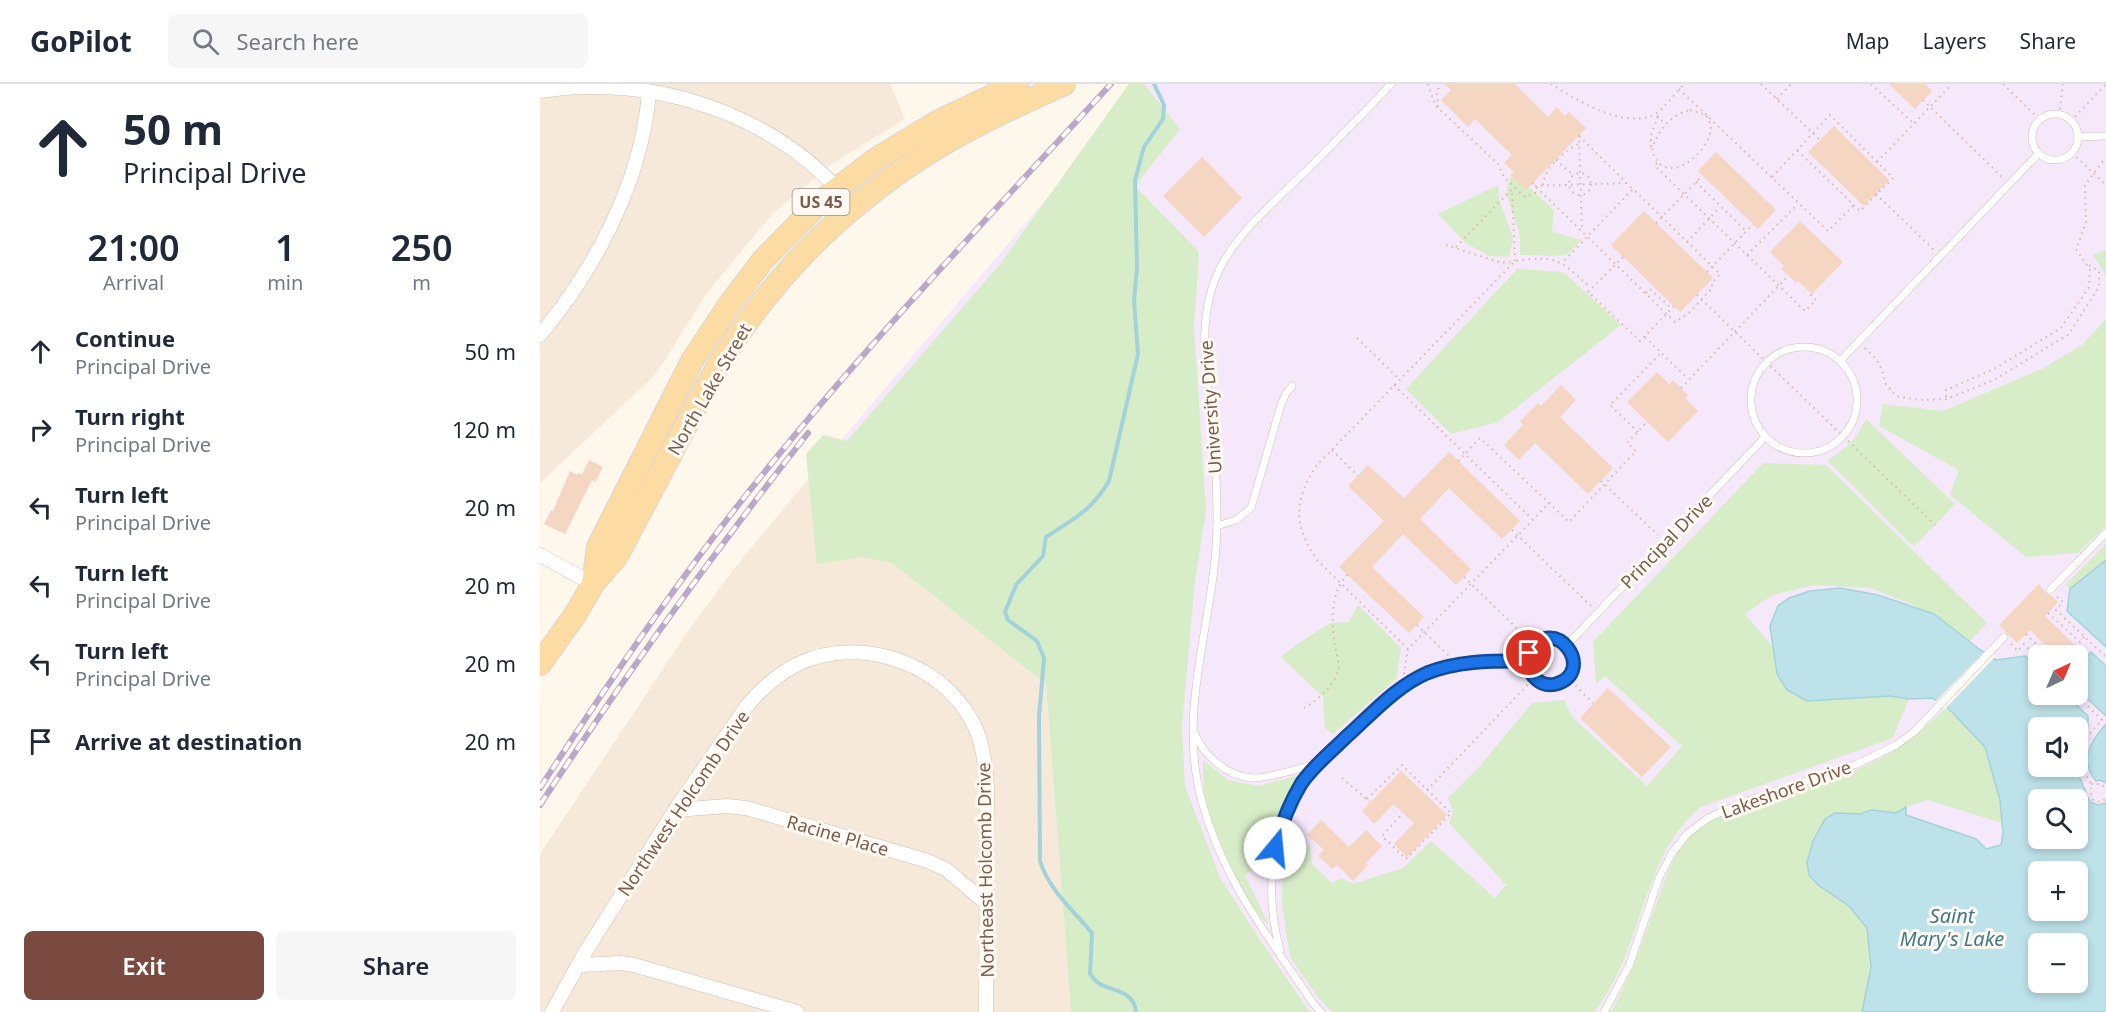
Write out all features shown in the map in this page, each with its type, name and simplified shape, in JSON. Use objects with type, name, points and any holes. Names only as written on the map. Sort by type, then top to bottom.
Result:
[{"type":"main road","name":"North Lake Street","points":[[593,584],[598,547],[692,360],[762,260],[798,222],[876,159],[960,110],[1017,84]]},
{"type":"main road","name":"North Lake Street","points":[[540,664],[575,615],[593,584],[617,556],[714,373],[738,335],[795,262],[854,208],[901,172],[990,118],[1064,84]]},
{"type":"street","points":[[540,91],[585,87],[626,88],[699,103],[738,118],[798,154],[818,170],[854,208]]},
{"type":"street","points":[[540,335],[578,283],[619,206],[647,121],[649,92]]},
{"type":"street","points":[[540,555],[593,584]]},
{"type":"street","name":"Northwest Holcomb Drive","points":[[552,1012],[675,810],[746,707],[779,675],[800,663],[831,654],[861,651]]},
{"type":"street","name":"Northeast Holcomb Drive","points":[[861,651],[904,663],[924,673],[943,686],[958,702],[973,725],[985,760],[987,788],[986,1012]]},
{"type":"street","name":"Racine Place","points":[[675,810],[727,806],[746,808],[928,861],[946,870],[987,904]]},
{"type":"street","points":[[580,965],[621,963],[634,965],[797,1012]]},
{"type":"lane","name":"University Drive","points":[[1321,1012],[1240,896],[1218,850],[1200,793],[1192,726],[1217,526],[1211,421],[1205,377],[1204,334],[1212,290],[1220,269],[1239,239],[1391,84]]},
{"type":"lane","points":[[2059,115],[2071,121],[2077,130],[2078,137],[2077,145],[2072,153],[2061,160],[2053,160],[2039,153],[2035,147],[2033,133],[2040,120],[2046,116],[2059,115]]},
{"type":"lane","points":[[2078,137],[2106,136]]},
{"type":"lane","points":[[1840,361],[2039,153]]},
{"type":"lane","points":[[1803,346],[1829,353],[1840,361],[1854,381],[1857,393],[1855,416],[1843,437],[1831,446],[1804,453],[1777,446],[1765,437],[1757,426],[1750,399],[1755,380],[1766,362],[1789,348],[1803,346]]},
{"type":"lane","points":[[1217,526],[1236,520],[1251,508],[1281,405],[1292,386]]},
{"type":"lane","name":"Principal Drive","points":[[1567,645],[1765,437]]},
{"type":"lane","points":[[2050,590],[2106,533]]},
{"type":"lane","name":"Lakeshore Drive","points":[[1604,1012],[1629,966],[1659,878],[1672,852],[1687,834],[1708,818],[1744,802],[1857,764],[1896,744],[1914,732],[2004,637]]},
{"type":"lane","points":[[1546,639],[1553,639],[1567,645],[1574,659],[1567,677],[1551,685],[1534,678],[1527,661],[1534,645],[1546,639]]},
{"type":"lane","points":[[1282,958],[1272,902],[1275,848],[1288,808],[1316,764],[1402,686],[1427,673],[1482,662],[1527,661]]},
{"type":"lane","points":[[1192,726],[1205,751],[1222,767],[1243,776],[1255,778],[1316,764]]},
{"type":"path","points":[[1428,84],[1438,107],[1498,164],[1504,177],[1513,188],[1525,197],[1540,191]]},
{"type":"path","points":[[1438,107],[1437,93],[1440,84]]},
{"type":"path","points":[[1551,84],[1603,112],[1636,119],[1657,115]]},
{"type":"path","points":[[1684,84],[1657,115],[1650,135],[1657,163],[1654,166],[1805,311],[1816,300],[1809,293],[1811,292]]},
{"type":"path","points":[[1761,84],[1820,140]]},
{"type":"path","points":[[1777,99],[1791,84]]},
{"type":"path","points":[[1871,84],[1914,124]]},
{"type":"path","points":[[1877,162],[1952,84]]},
{"type":"path","points":[[2003,84],[2040,120]]},
{"type":"path","points":[[2059,115],[2064,84]]},
{"type":"path","points":[[2071,121],[2106,84]]},
{"type":"path","points":[[1679,89],[1828,231],[1854,205]]},
{"type":"path","points":[[1923,100],[2009,184]]},
{"type":"path","points":[[1652,150],[1656,137],[1665,124],[1679,113],[1690,110],[1706,115]]},
{"type":"path","points":[[1657,115],[1665,124]]},
{"type":"path","points":[[1657,163],[1670,168],[1684,165],[1697,155],[1706,143],[1711,129],[1706,115]]},
{"type":"path","points":[[1772,177],[1797,150],[1830,115],[1893,177],[1860,211],[1797,150]]},
{"type":"path","points":[[1582,232],[1581,184],[1579,135],[1720,274],[1712,283],[1712,288],[1689,313],[1675,321],[1587,237],[1540,191],[1534,184],[1544,186],[1569,185],[1581,184],[1591,183],[1626,183]]},
{"type":"path","points":[[1544,186],[1545,176],[1557,160],[1579,144]]},
{"type":"path","points":[[2072,153],[2106,185]]},
{"type":"path","points":[[1946,399],[1946,390],[1994,369],[2061,328],[2089,287],[2090,270],[2076,249],[2086,223],[2085,186],[2106,157]]},
{"type":"path","points":[[1557,160],[1573,175]]},
{"type":"path","points":[[1580,172],[1588,175],[1591,183],[1588,192],[1581,195],[1574,194],[1569,185],[1573,175],[1580,172]]},
{"type":"path","points":[[1656,223],[1702,176]]},
{"type":"path","points":[[1696,182],[1746,231]]},
{"type":"path","points":[[1455,248],[1513,188]]},
{"type":"path","points":[[1408,649],[1318,561],[1308,547],[1301,530],[1298,516],[1300,498],[1307,480],[1317,465],[1515,261],[1513,188]]},
{"type":"path","points":[[1563,263],[1633,189]]},
{"type":"path","points":[[1876,194],[1940,256]]},
{"type":"path","points":[[1747,255],[1798,203]]},
{"type":"path","points":[[1687,242],[1721,206]]},
{"type":"path","points":[[1707,272],[1753,224]]},
{"type":"path","points":[[1446,245],[1502,263],[1541,257],[1563,263],[1591,288]]},
{"type":"path","points":[[1623,256],[1588,291],[1641,341],[1673,308],[1650,289],[1646,293]]},
{"type":"path","points":[[1859,342],[1876,359],[1882,369],[1885,383],[1896,396],[1919,400],[1946,399],[1994,380],[2069,334],[2099,287],[2099,271],[2085,263]]},
{"type":"path","points":[[1681,388],[1788,276]]},
{"type":"path","points":[[1697,295],[1935,525]]},
{"type":"path","points":[[1645,337],[1689,380]]},
{"type":"path","points":[[1357,338],[1400,380]]},
{"type":"path","points":[[1638,432],[1610,405],[1661,352]]},
{"type":"path","points":[[1394,385],[1533,520]]},
{"type":"path","points":[[1458,461],[1480,438],[1569,522],[1636,451],[1627,443],[1647,422]]},
{"type":"path","points":[[1332,450],[1358,476]]},
{"type":"path","points":[[1601,481],[1665,542]]},
{"type":"path","points":[[1402,686],[1408,649],[1549,503]]},
{"type":"path","points":[[1512,530],[1598,613]]},
{"type":"path","points":[[1304,708],[1316,700],[1333,682],[1339,668],[1332,632],[1333,611],[1340,583],[1347,574]]},
{"type":"path","points":[[1464,577],[1534,645]]},
{"type":"path","points":[[2050,590],[2063,602],[2056,610],[2106,657]]},
{"type":"path","points":[[2049,613],[2080,642],[2084,637]]},
{"type":"path","points":[[1417,625],[1459,665]]},
{"type":"path","points":[[2026,634],[2037,645]]},
{"type":"path","points":[[2004,637],[2018,651],[2024,644],[2028,648]]},
{"type":"path","points":[[1567,677],[1593,703]]},
{"type":"path","points":[[1427,790],[1534,678]]},
{"type":"path","points":[[2086,705],[2102,720],[2087,737],[2081,758],[2082,768],[2091,784],[2090,794],[2093,800],[2100,802],[2106,799]]},
{"type":"path","points":[[1342,778],[1369,801],[1402,765],[1451,813],[1406,859],[1382,836],[1403,813]]},
{"type":"path","points":[[1418,787],[1421,784]]},
{"type":"path","points":[[2091,784],[2100,784],[2106,788]]},
{"type":"path","points":[[1431,799],[1434,796]]},
{"type":"shaded area","points":[[540,84],[890,84],[905,119],[833,163],[772,214],[707,293],[656,374],[540,483]]},
{"type":"shaded area","points":[[1144,84],[2106,84],[2106,1012],[1071,1012],[1046,684],[892,563],[814,472]]},
{"type":"shaded area","points":[[814,472],[892,563],[1046,684],[1071,1012],[540,1012],[540,854],[690,628],[734,569]]},
{"type":"green space","points":[[1129,84],[1144,84],[1180,129],[1135,186],[1199,252],[1194,327],[1206,511],[1195,580],[1182,726],[1185,786],[1220,878],[1310,1012],[1071,1012],[1046,684],[892,563],[863,557],[817,564],[806,454],[823,435],[847,441],[1001,263]]},
{"type":"green space","points":[[1510,178],[1520,179],[1554,210],[1552,232],[1582,240],[1568,254],[1520,255],[1520,236],[1506,193]]},
{"type":"green space","points":[[1498,185],[1499,199],[1513,238],[1509,257],[1490,256],[1467,244],[1438,214]]},
{"type":"green space","points":[[2106,250],[2106,275],[2093,255]]},
{"type":"green space","points":[[1517,269],[1563,272],[1621,325],[1498,422],[1451,434],[1406,389]]},
{"type":"green space","points":[[2106,319],[2106,526],[2078,553],[2026,557],[1950,495],[1959,470],[1879,426],[1883,404],[1943,411],[2044,368],[2083,344]]},
{"type":"green space","points":[[1866,419],[1955,504],[1914,547],[1827,460],[1850,443]]},
{"type":"green space","points":[[1763,463],[1826,465],[1987,623],[1969,642],[1934,614],[1871,588],[1814,585],[1773,595],[1745,614],[1773,647],[1777,674],[1909,699],[1893,738],[1701,807],[1685,822],[1661,859],[1622,964],[1595,1012],[1332,1012],[1317,996],[1290,957],[1282,904],[1283,866],[1289,846],[1301,838],[1310,847],[1312,864],[1332,883],[1341,878],[1353,884],[1403,868],[1431,841],[1495,898],[1506,885],[1449,823],[1453,810],[1448,798],[1480,766],[1532,703],[1564,700],[1572,717],[1647,786],[1682,746],[1605,676],[1596,684],[1593,642]]},
{"type":"green space","points":[[2106,544],[2106,560],[2070,589],[2065,585]]},
{"type":"green space","points":[[1358,605],[1401,648],[1397,678],[1333,734],[1325,728],[1323,697],[1281,657],[1331,623],[1349,622]]},
{"type":"green space","points":[[1947,707],[1985,747],[2000,800],[2002,823],[1928,800],[1906,807],[1896,814],[1872,810],[1860,814],[1835,813],[1813,840],[1807,862],[1818,885],[1849,906],[1867,928],[1871,967],[1862,1012],[1611,1012],[1635,961],[1669,870],[1689,837],[1703,826],[1744,806],[1840,776],[1883,757],[1906,743]]},
{"type":"green space","points":[[1203,760],[1228,780],[1259,786],[1300,775],[1283,808],[1268,859],[1245,875],[1269,925],[1249,901],[1220,843],[1204,793]]},
{"type":"water","points":[[2106,560],[2106,647],[2067,611],[2070,589]]},
{"type":"water","name":"Saint Mary's Lake","points":[[1840,588],[1878,595],[1934,614],[1996,660],[2025,656],[2028,659],[2028,705],[2076,705],[2088,716],[2028,717],[2028,777],[2079,777],[2084,789],[2028,789],[2028,849],[2088,849],[2088,797],[2090,802],[2098,805],[2106,803],[2106,1012],[1862,1012],[1871,967],[1867,928],[1849,906],[1818,885],[1809,875],[1807,862],[1813,841],[1825,819],[1835,813],[1860,814],[1872,810],[1896,813],[1906,807],[1906,815],[1976,839],[1986,849],[2001,845],[2003,833],[2000,800],[1985,747],[1947,707],[1932,698],[1909,699],[1890,696],[1807,701],[1787,690],[1777,674],[1770,626],[1778,606],[1789,598],[1810,591]]},
{"type":"water","points":[[2091,652],[2106,666],[2106,716],[2088,699],[2088,655]]},
{"type":"water","points":[[2106,724],[2106,783],[2096,781],[2088,766],[2088,754],[2095,738]]},
{"type":"pier","points":[[1986,650],[1996,656],[1945,709],[1934,703]]},
{"type":"building","points":[[1444,84],[1515,84],[1548,117],[1557,107],[1565,116],[1569,112],[1586,128],[1526,190],[1510,175],[1514,172],[1504,163],[1512,155],[1475,119],[1468,127],[1441,100],[1451,90]]},
{"type":"building","points":[[1889,84],[1925,84],[1932,91],[1915,109]]},
{"type":"building","points":[[1834,126],[1889,180],[1864,206],[1808,152]]},
{"type":"building","points":[[1716,152],[1776,210],[1758,229],[1698,171]]},
{"type":"building","points":[[1202,157],[1242,198],[1204,237],[1163,196]]},
{"type":"building","points":[[1644,211],[1713,278],[1680,312],[1611,245]]},
{"type":"building","points":[[1800,221],[1843,262],[1812,294],[1781,269],[1784,266],[1770,252]]},
{"type":"building","points":[[1657,372],[1669,384],[1673,380],[1688,395],[1685,398],[1698,411],[1668,442],[1627,402]]},
{"type":"building","points":[[1561,385],[1576,400],[1560,417],[1613,468],[1588,494],[1535,443],[1519,460],[1504,445],[1523,425],[1520,421],[1538,403],[1541,406]]},
{"type":"building","points":[[1449,452],[1520,521],[1502,539],[1449,488],[1420,519],[1471,569],[1456,585],[1403,534],[1372,567],[1424,617],[1409,633],[1339,567],[1384,521],[1348,486],[1368,465],[1404,498]]},
{"type":"building","points":[[589,460],[603,467],[595,482],[592,480],[565,534],[544,524],[551,510],[553,511],[570,471],[577,475],[582,474]]},
{"type":"building","points":[[2039,584],[2058,602],[2045,616],[2075,645],[2045,645],[2030,630],[2017,643],[1999,625]]},
{"type":"building","points":[[1608,688],[1671,747],[1642,777],[1580,718]]},
{"type":"building","points":[[1401,771],[1447,815],[1407,857],[1394,844],[1414,823],[1394,804],[1374,824],[1362,811]]},
{"type":"building","points":[[1321,820],[1349,847],[1366,830],[1382,846],[1353,881],[1337,865],[1332,869],[1318,856],[1324,850],[1307,835]]},
{"type":"waterway","points":[[1136,1012],[1128,996],[1099,983],[1090,974],[1092,933],[1055,890],[1040,861],[1039,717],[1044,658],[1037,641],[1008,620],[1005,612],[1016,585],[1043,556],[1046,537],[1089,507],[1109,481],[1138,354],[1134,301],[1137,268],[1135,180],[1144,147],[1163,119],[1164,105],[1154,84]]},
{"type":"railway","points":[[540,788],[654,619],[744,497],[899,315],[1111,84]]},
{"type":"railway","points":[[540,805],[670,616],[808,433]]},
{"type":"route","points":[[1275,848],[1288,808],[1316,764],[1402,686],[1427,673],[1482,662],[1527,661],[1534,678],[1551,685],[1559,683],[1570,674],[1574,659],[1567,645],[1561,641],[1553,639],[1539,641],[1529,653]]}]
